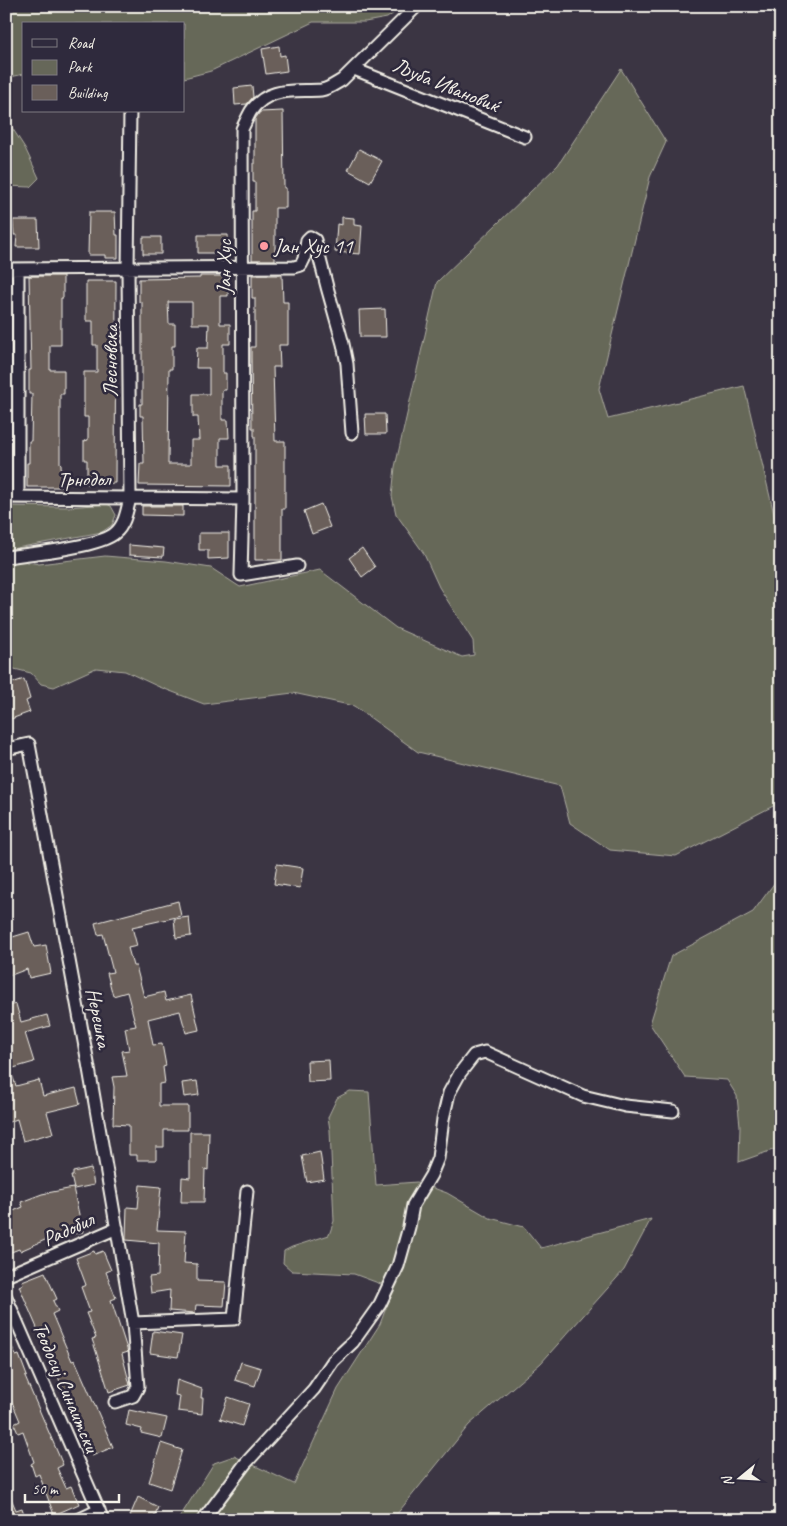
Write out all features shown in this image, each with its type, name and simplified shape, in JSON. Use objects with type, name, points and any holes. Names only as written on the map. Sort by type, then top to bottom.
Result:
[{"type":"street","name":"Јан Хус","points":[[297,566],[241,575],[243,500],[242,128],[252,110],[263,99],[273,93],[322,90],[332,87],[354,69],[417,6]]},
{"type":"street","name":"Љуба Ивановиќ","points":[[354,69],[525,137]]},
{"type":"street","name":"Лесновска","points":[[130,112],[128,269],[130,498]]},
{"type":"street","points":[[12,497],[12,269],[294,267],[300,265],[304,259],[307,240],[310,237],[315,240],[326,287],[344,344],[352,433]]},
{"type":"street","name":"Трнодол","points":[[6,557],[100,541],[116,533],[124,520],[130,498],[12,497]]},
{"type":"street","points":[[130,498],[243,500]]},
{"type":"street","name":"Нерешка","points":[[6,749],[29,744],[90,1073],[133,1323],[138,1387],[133,1396],[115,1402]]},
{"type":"street","points":[[203,1520],[245,1464],[314,1389],[333,1361],[353,1342],[380,1304],[398,1266],[413,1205],[431,1175],[438,1158],[443,1118],[449,1093],[460,1073],[474,1054],[485,1052],[583,1096],[625,1106],[673,1111]]},
{"type":"street","points":[[133,1323],[234,1319],[247,1191]]},
{"type":"street","name":"Радобил","points":[[6,1276],[117,1228]]},
{"type":"street","name":"Теодосиј Синаитски","points":[[6,1297],[101,1515]]},
{"type":"street","points":[[78,1520],[101,1515]]},
{"type":"green space","points":[[6,6],[404,6],[387,18],[365,22],[313,22],[211,71],[185,78],[185,22],[22,22],[22,74],[6,78]]},
{"type":"green space","points":[[621,69],[666,142],[650,177],[599,389],[608,419],[744,386],[781,544],[781,802],[676,856],[610,850],[570,823],[560,786],[418,752],[354,706],[293,693],[204,704],[157,686],[125,671],[96,668],[54,687],[41,684],[31,673],[6,667],[6,558],[39,564],[105,556],[166,561],[211,568],[240,587],[320,570],[396,628],[462,657],[474,655],[473,641],[439,587],[423,552],[396,514],[392,496],[395,467],[437,282],[558,165]]},
{"type":"green space","points":[[6,111],[9,123],[25,148],[39,178],[30,187],[6,186]]},
{"type":"green space","points":[[107,504],[111,506],[116,515],[112,525],[102,532],[6,550],[6,506],[68,507]]},
{"type":"green space","points":[[781,874],[781,1147],[739,1162],[740,1126],[737,1096],[727,1080],[685,1077],[650,1024],[671,956],[753,912]]},
{"type":"green space","points":[[350,1091],[369,1092],[376,1185],[417,1182],[447,1193],[490,1218],[524,1227],[541,1248],[651,1219],[624,1270],[541,1363],[469,1425],[392,1520],[178,1520],[214,1463],[234,1456],[294,1484],[338,1389],[380,1324],[389,1300],[381,1284],[354,1274],[292,1271],[283,1263],[284,1251],[329,1235],[334,1221],[328,1117],[337,1098]]},
{"type":"building","points":[[279,46],[280,56],[285,55],[287,71],[266,74],[262,49]]},
{"type":"building","points":[[252,86],[253,97],[247,104],[235,105],[234,88]]},
{"type":"building","points":[[283,111],[286,208],[275,208],[275,260],[252,260],[252,211],[255,211],[253,164],[255,164],[255,119],[260,112]]},
{"type":"building","points":[[359,149],[382,161],[370,182],[348,170]]},
{"type":"building","points":[[89,212],[115,212],[118,258],[105,258],[105,255],[88,255]]},
{"type":"building","points":[[342,217],[354,218],[354,225],[362,226],[360,254],[335,252],[337,224],[342,225]]},
{"type":"building","points":[[13,220],[38,220],[39,247],[16,247],[17,235],[14,235]]},
{"type":"building","points":[[198,235],[228,235],[229,253],[198,253]]},
{"type":"building","points":[[143,237],[161,237],[161,254],[143,254]]},
{"type":"building","points":[[252,275],[282,275],[283,302],[288,302],[288,345],[279,345],[280,367],[273,367],[275,441],[285,441],[285,509],[282,509],[282,560],[255,560],[255,436],[254,428],[252,428],[251,347],[255,347],[255,298],[252,298]]},
{"type":"building","points":[[29,276],[63,276],[61,345],[50,345],[50,370],[64,370],[64,394],[60,394],[62,487],[27,487],[27,463],[29,463],[29,441],[31,441],[32,394],[29,394],[29,370],[31,370]]},
{"type":"building","points":[[200,276],[228,276],[228,296],[220,296],[220,324],[230,324],[230,344],[223,344],[223,373],[226,373],[226,390],[222,390],[222,420],[228,420],[229,438],[220,438],[220,465],[231,465],[231,486],[139,485],[140,464],[144,464],[143,416],[140,416],[140,404],[142,404],[142,302],[139,302],[139,279],[200,278]],"holes":[[[168,302],[192,302],[192,324],[209,324],[208,348],[197,348],[196,368],[209,368],[209,394],[193,394],[193,417],[198,417],[199,440],[191,440],[191,464],[168,464],[169,369],[172,369],[172,346],[175,346],[175,324],[169,324]]]},
{"type":"building","points":[[86,281],[116,281],[115,483],[87,484],[87,460],[84,460],[84,441],[88,440],[88,417],[84,417],[84,372],[97,372],[97,345],[93,345],[93,321],[86,321]]},
{"type":"building","points":[[385,309],[386,337],[360,337],[359,310]]},
{"type":"building","points":[[365,414],[385,414],[386,434],[366,434]]},
{"type":"building","points":[[321,504],[330,527],[312,534],[304,511]]},
{"type":"building","points":[[142,506],[183,506],[183,516],[142,515]]},
{"type":"building","points":[[199,533],[229,533],[229,558],[208,559],[208,550],[199,550]]},
{"type":"building","points":[[129,545],[164,548],[163,557],[129,555]]},
{"type":"building","points":[[362,548],[375,567],[362,577],[349,558]]},
{"type":"building","points":[[24,679],[30,699],[26,701],[30,712],[11,719],[6,705],[6,685]]},
{"type":"building","points":[[277,864],[303,868],[300,888],[274,884]]},
{"type":"building","points":[[178,901],[181,916],[132,927],[137,946],[128,948],[133,966],[136,966],[144,997],[164,992],[166,1001],[191,995],[199,1030],[186,1033],[180,1011],[148,1019],[153,1045],[162,1044],[166,1066],[163,1067],[165,1083],[159,1084],[159,1106],[188,1106],[188,1130],[164,1130],[164,1147],[156,1147],[156,1160],[137,1160],[137,1155],[129,1155],[129,1125],[113,1124],[114,1087],[112,1077],[127,1076],[122,1051],[129,1050],[125,1028],[136,1026],[127,992],[113,996],[107,973],[113,972],[103,934],[98,935],[95,923]]},
{"type":"building","points":[[189,917],[191,936],[176,938],[174,919]]},
{"type":"building","points":[[29,932],[34,947],[46,945],[51,973],[29,978],[27,969],[6,977],[6,939]]},
{"type":"building","points":[[16,1004],[21,1022],[47,1015],[50,1026],[25,1033],[34,1062],[10,1069],[16,1086],[39,1080],[43,1096],[76,1088],[80,1104],[47,1112],[53,1133],[23,1141],[17,1119],[6,1123],[6,1007]]},
{"type":"building","points":[[329,1060],[330,1081],[308,1082],[307,1061]]},
{"type":"building","points":[[197,1081],[199,1095],[184,1097],[182,1083]]},
{"type":"building","points":[[190,1132],[209,1132],[208,1170],[205,1169],[204,1202],[181,1202],[182,1177],[190,1178]]},
{"type":"building","points":[[320,1152],[324,1179],[307,1182],[302,1156]]},
{"type":"building","points":[[91,1168],[94,1185],[74,1189],[71,1176],[73,1176],[73,1172]]},
{"type":"building","points":[[140,1185],[161,1187],[157,1230],[186,1231],[184,1263],[197,1264],[197,1281],[226,1282],[224,1306],[196,1305],[195,1313],[169,1311],[170,1290],[151,1293],[149,1277],[158,1276],[159,1243],[126,1240],[127,1207],[138,1208]]},
{"type":"building","points":[[73,1188],[83,1232],[45,1240],[20,1251],[19,1249],[6,1254],[6,1214],[23,1207],[21,1202],[42,1194]]},
{"type":"building","points":[[94,1251],[95,1254],[103,1251],[111,1270],[106,1272],[116,1298],[111,1300],[128,1352],[122,1354],[130,1385],[109,1392],[92,1339],[96,1338],[86,1313],[90,1312],[81,1287],[86,1285],[76,1258]]},
{"type":"building","points":[[45,1272],[57,1299],[53,1301],[58,1311],[52,1314],[72,1361],[75,1360],[113,1447],[92,1456],[19,1286],[23,1284],[22,1281]]},
{"type":"building","points":[[153,1331],[182,1335],[178,1357],[150,1353]]},
{"type":"building","points":[[7,1334],[16,1356],[19,1355],[27,1376],[25,1377],[63,1465],[57,1468],[66,1488],[71,1486],[79,1504],[54,1515],[39,1474],[35,1476],[31,1464],[34,1462],[23,1431],[18,1433],[14,1424],[20,1421],[6,1388]]},
{"type":"building","points":[[241,1362],[261,1368],[255,1386],[235,1380]]},
{"type":"building","points":[[177,1380],[202,1389],[202,1414],[178,1411],[180,1396],[175,1395]]},
{"type":"building","points":[[228,1397],[249,1404],[242,1426],[220,1419]]},
{"type":"building","points":[[129,1410],[167,1418],[162,1438],[141,1433],[142,1429],[126,1425]]},
{"type":"building","points":[[161,1443],[182,1450],[170,1489],[149,1482]]},
{"type":"building","points":[[6,1487],[16,1510],[22,1508],[26,1520],[6,1520]]},
{"type":"building","points":[[138,1497],[158,1507],[153,1520],[137,1520],[130,1516]]},
{"type":"place","name":"Јан Хус 11","points":[[264,246]]}]
